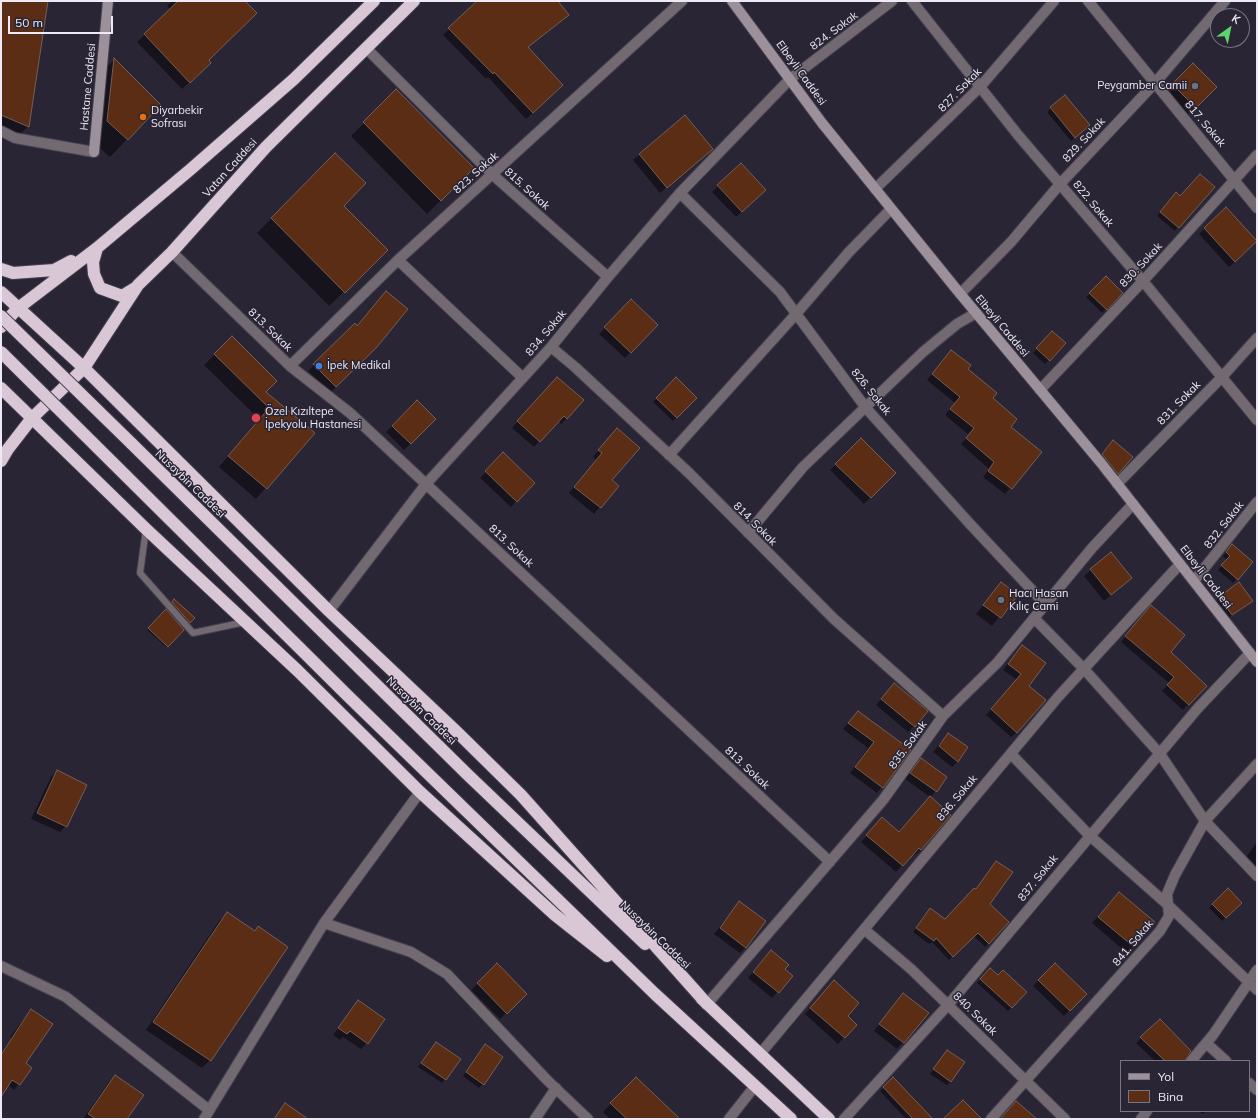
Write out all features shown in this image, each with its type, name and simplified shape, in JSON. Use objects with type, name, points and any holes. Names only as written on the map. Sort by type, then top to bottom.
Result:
[{"type":"highway","name":"Vatan Caddesi","points":[[1,326],[17,309],[97,248],[288,84],[374,1]]},
{"type":"highway","name":"Vatan Caddesi","points":[[1,461],[8,449],[32,418],[84,368],[138,285],[172,252],[266,147],[414,1]]},
{"type":"highway","points":[[1,269],[13,273],[54,270],[97,248]]},
{"type":"highway","points":[[97,248],[93,262],[94,274],[100,288],[122,296],[138,285]]},
{"type":"highway","points":[[1,292],[17,309],[84,368],[329,611],[457,732],[521,795],[707,1004]]},
{"type":"highway","name":"Nusaybin Caddesi","points":[[1,316],[468,775],[829,1119]]},
{"type":"highway","points":[[1,352],[410,757],[562,902],[655,994],[791,1119]]},
{"type":"highway","points":[[1,388],[146,529],[298,671],[420,792],[555,915],[655,994]]},
{"type":"street","name":"Hastane Caddesi","points":[[1,131],[15,138],[94,152],[108,1]]},
{"type":"street","name":"823. Sokak","points":[[290,366],[398,260],[682,1]]},
{"type":"street","name":"Elbeyli Caddesi","points":[[732,1],[790,79],[891,209],[1117,484],[1257,662]]},
{"type":"street","name":"824. Sokak","points":[[790,79],[892,1]]},
{"type":"street","name":"822. Sokak","points":[[912,1],[980,87],[1143,281],[1257,420]]},
{"type":"street","name":"827. Sokak","points":[[876,189],[980,87],[1054,1]]},
{"type":"street","name":"817. Sokak","points":[[1088,1],[1257,208]]},
{"type":"street","name":"829. Sokak","points":[[960,294],[1011,242],[1060,184],[1155,83],[1225,1]]},
{"type":"street","name":"815. Sokak","points":[[366,48],[492,174],[608,277]]},
{"type":"street","name":"834. Sokak","points":[[329,611],[426,484],[551,347],[608,277],[680,193],[790,79]]},
{"type":"street","name":"830. Sokak","points":[[1040,390],[1143,281],[1257,155]]},
{"type":"street","name":"826. Sokak","points":[[680,193],[780,292],[866,408],[970,524],[1045,604]]},
{"type":"street","points":[[669,455],[796,314],[849,252],[891,209]]},
{"type":"street","name":"813. Sokak","points":[[172,252],[290,366],[350,413],[830,862]]},
{"type":"street","points":[[398,260],[523,378]]},
{"type":"street","points":[[748,534],[803,467],[923,352],[957,324],[976,313]]},
{"type":"street","name":"831. Sokak","points":[[1117,484],[1222,377],[1257,338]]},
{"type":"street","name":"814. Sokak","points":[[551,347],[669,455],[834,619],[943,716]]},
{"type":"street","name":"832. Sokak","points":[[1194,581],[1257,502]]},
{"type":"street","name":"835. Sokak","points":[[707,1004],[883,800],[943,716],[997,663],[1092,548],[1133,504]]},
{"type":"street","name":"836. Sokak","points":[[760,1054],[1011,754],[1084,669],[1180,564]]},
{"type":"street","points":[[1034,618],[1084,669],[1160,754],[1205,821],[1257,876]]},
{"type":"street","name":"837. Sokak","points":[[844,1119],[948,1005],[1089,834],[1160,754],[1198,708],[1250,653]]},
{"type":"street","points":[[1011,754],[1089,834],[1168,905],[1257,990]]},
{"type":"street","name":"841. Sokak","points":[[991,1119],[1027,1082],[1160,931],[1169,916],[1167,894],[1175,874],[1205,821],[1257,764]]},
{"type":"street","points":[[1,966],[66,997],[206,1115],[324,923],[420,792]]},
{"type":"street","points":[[324,923],[411,952],[447,974],[556,1088],[588,1119]]},
{"type":"street","name":"840. Sokak","points":[[865,930],[911,970],[1065,1119]]},
{"type":"street","points":[[1192,1060],[1206,1043],[1257,970]]},
{"type":"street","points":[[1206,1043],[1225,1060]]},
{"type":"street","points":[[728,1119],[755,1086]]},
{"type":"street","points":[[535,1119],[556,1088]]},
{"type":"lane","points":[[146,529],[140,573],[193,632],[245,622]]},
{"type":"building","points":[[1,1],[48,1],[29,127],[1,115]]},
{"type":"building","points":[[178,1],[245,1],[257,13],[209,60],[211,63],[190,83],[144,34]]},
{"type":"building","points":[[477,1],[558,1],[569,15],[528,47],[563,85],[533,113],[494,72],[493,74],[448,28]]},
{"type":"building","points":[[114,58],[161,105],[128,140],[107,121]]},
{"type":"building","name":"Peygamber Camii","points":[[1193,63],[1217,87],[1196,108],[1172,84]]},
{"type":"building","points":[[396,89],[474,168],[441,201],[363,122]]},
{"type":"building","points":[[1065,95],[1090,125],[1075,138],[1050,107]]},
{"type":"building","points":[[685,115],[713,149],[667,188],[639,154]]},
{"type":"building","points":[[335,153],[366,183],[344,206],[388,250],[345,293],[271,218]]},
{"type":"building","points":[[741,163],[766,190],[742,212],[717,185]]},
{"type":"building","points":[[1200,174],[1215,187],[1179,228],[1160,212],[1176,192],[1180,196]]},
{"type":"building","points":[[1226,207],[1257,241],[1235,262],[1204,228]]},
{"type":"building","points":[[1106,276],[1123,293],[1107,310],[1089,293]]},
{"type":"building","points":[[386,291],[408,309],[377,347],[336,387],[313,364],[355,323],[357,326]]},
{"type":"building","points":[[631,299],[658,325],[631,353],[604,327]]},
{"type":"building","points":[[1052,331],[1066,343],[1050,361],[1036,348]]},
{"type":"building","points":[[232,336],[277,381],[266,392],[315,433],[267,489],[228,456],[269,408],[214,354]]},
{"type":"building","points":[[951,350],[971,365],[968,369],[997,393],[993,398],[1017,419],[1011,427],[1042,452],[1012,489],[988,471],[994,462],[966,438],[974,428],[950,409],[960,397],[932,374]]},
{"type":"building","points":[[557,377],[584,400],[567,419],[564,416],[540,442],[517,421]]},
{"type":"building","points":[[676,377],[697,398],[677,418],[656,398]]},
{"type":"building","points":[[417,400],[436,419],[411,444],[392,426]]},
{"type":"building","points":[[617,428],[640,448],[612,480],[619,486],[601,508],[574,487],[602,453],[598,450]]},
{"type":"building","points":[[861,438],[896,473],[871,498],[835,464]]},
{"type":"building","points":[[1113,440],[1133,457],[1118,474],[1102,454]]},
{"type":"building","points":[[503,452],[535,483],[517,502],[485,471]]},
{"type":"building","points":[[1232,544],[1253,562],[1238,580],[1221,565],[1230,556],[1226,552]]},
{"type":"building","points":[[1111,552],[1132,578],[1111,595],[1090,569]]},
{"type":"building","name":"Hacı Hasan Kılıç Cami","points":[[1001,582],[1018,595],[1001,618],[983,605]]},
{"type":"building","points":[[1239,582],[1253,601],[1232,615],[1219,597]]},
{"type":"building","points":[[174,599],[195,618],[190,623],[172,602]]},
{"type":"building","points":[[1151,605],[1185,635],[1171,652],[1207,686],[1189,705],[1167,685],[1174,677],[1125,636]]},
{"type":"building","points":[[166,609],[184,630],[168,647],[148,628]]},
{"type":"building","points":[[1022,645],[1046,663],[1029,686],[1046,700],[1017,733],[991,709],[1021,674],[1008,664]]},
{"type":"building","points":[[894,683],[928,711],[915,727],[881,699]]},
{"type":"building","points":[[858,711],[911,750],[883,788],[855,767],[874,742],[848,723]]},
{"type":"building","points":[[948,733],[968,747],[958,762],[939,746]]},
{"type":"building","points":[[921,758],[947,777],[937,792],[910,773]]},
{"type":"building","points":[[57,770],[87,785],[67,827],[37,813]]},
{"type":"building","points":[[930,796],[951,815],[921,850],[919,848],[903,866],[866,835],[882,817],[899,832]]},
{"type":"building","points":[[996,861],[1013,872],[990,904],[1009,922],[989,944],[978,933],[953,957],[936,938],[934,941],[916,928],[930,908],[945,919],[974,888],[976,889]]},
{"type":"building","points":[[1228,888],[1242,903],[1226,918],[1212,904]]},
{"type":"building","points":[[1119,892],[1155,922],[1134,947],[1098,917]]},
{"type":"building","points":[[739,901],[766,921],[746,948],[720,928]]},
{"type":"building","points":[[227,912],[255,931],[258,926],[288,947],[211,1061],[153,1022]]},
{"type":"building","points":[[771,950],[789,965],[785,969],[793,976],[779,993],[753,972]]},
{"type":"building","points":[[497,963],[527,994],[507,1014],[477,983]]},
{"type":"building","points":[[1055,963],[1087,994],[1070,1011],[1038,980]]},
{"type":"building","points":[[990,968],[998,975],[1003,970],[1027,992],[1012,1008],[980,979]]},
{"type":"building","points":[[834,980],[859,1003],[848,1016],[857,1025],[845,1038],[810,1008]]},
{"type":"building","points":[[903,993],[929,1013],[904,1043],[879,1024]]},
{"type":"building","points":[[358,1000],[385,1019],[368,1044],[350,1031],[347,1034],[338,1028]]},
{"type":"building","points":[[31,1009],[53,1024],[26,1063],[32,1068],[20,1085],[12,1080],[1,1097],[1,1055]]},
{"type":"building","points":[[1160,1019],[1191,1051],[1186,1060],[1164,1060],[1140,1037]]},
{"type":"building","points":[[436,1042],[461,1059],[446,1080],[421,1063]]},
{"type":"building","points":[[485,1044],[503,1057],[484,1085],[466,1072]]},
{"type":"building","points":[[947,1050],[965,1062],[951,1082],[933,1069]]},
{"type":"building","points":[[115,1075],[144,1095],[127,1119],[96,1119],[88,1114]]},
{"type":"building","points":[[636,1077],[680,1119],[627,1119],[610,1103]]},
{"type":"building","points":[[893,1077],[933,1119],[913,1119],[883,1087]]},
{"type":"building","points":[[963,1100],[982,1119],[943,1119]]},
{"type":"building","points":[[1016,1101],[1037,1119],[1000,1119]]},
{"type":"building","points":[[285,1103],[308,1119],[274,1119]]},
{"type":"place","name":"Peygamber Camii","points":[[1195,86]]},
{"type":"place","name":"Diyarbekir Sofrası","points":[[143,117]]},
{"type":"place","name":"İpek Medikal","points":[[319,366]]},
{"type":"place","name":"Özel Kızıltepe İpekyolu Hastanesi","points":[[256,418]]},
{"type":"place","name":"Hacı Hasan Kılıç Cami","points":[[1001,600]]}]
